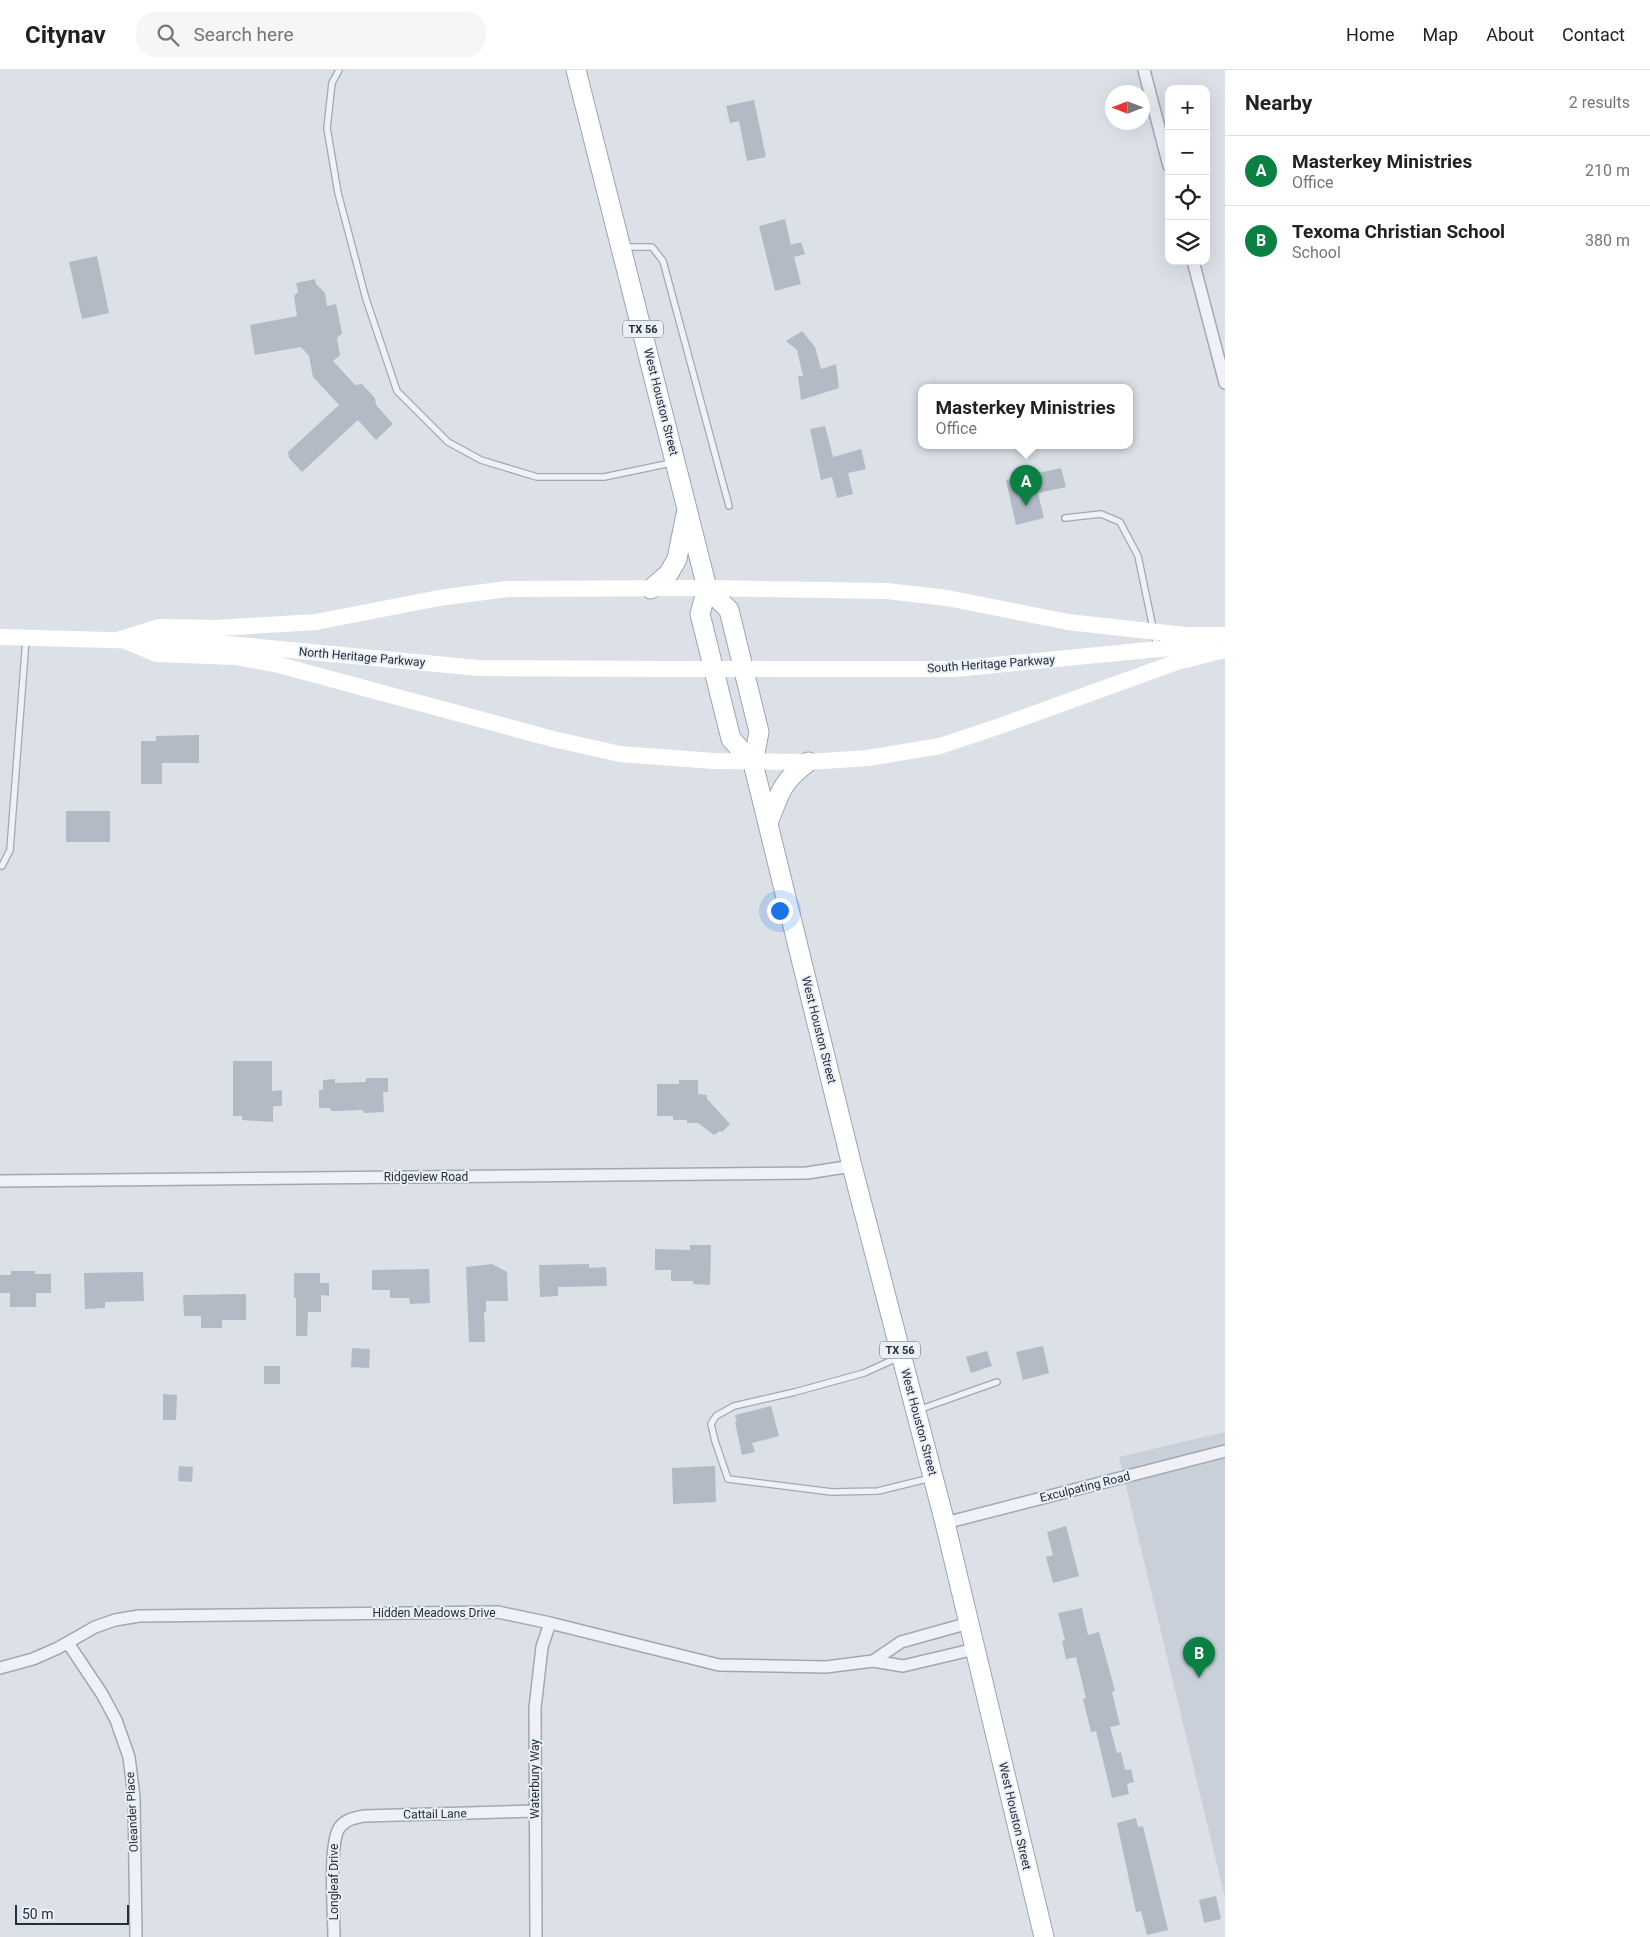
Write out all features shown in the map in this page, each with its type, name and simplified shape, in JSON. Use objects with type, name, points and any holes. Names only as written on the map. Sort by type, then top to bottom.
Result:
[{"type":"main road","name":"West Houston Street","points":[[576,70],[707,588],[700,614],[731,739],[753,763]]},
{"type":"main road","points":[[651,589],[669,573],[677,559],[687,508]]},
{"type":"main road","name":"West Houston Street","points":[[707,588],[729,610],[759,732],[753,763],[852,1166],[945,1523],[1044,1937]]},
{"type":"main road","points":[[121,639],[159,627],[218,628],[316,622],[439,598],[507,589],[707,588],[887,591],[947,598],[1068,622],[1185,635],[1225,635]]},
{"type":"main road","name":"North Heritage Parkway","points":[[0,636],[218,643],[478,668],[725,669]]},
{"type":"main road","points":[[121,639],[157,654],[235,657],[279,665],[553,739],[620,754],[680,760],[753,763],[868,758],[940,746],[1177,662],[1225,650]]},
{"type":"main road","name":"South Heritage Parkway","points":[[725,669],[955,669],[1225,642]]},
{"type":"main road","points":[[768,823],[782,786],[792,774],[808,762]]},
{"type":"street","points":[[1144,70],[1165,151]]},
{"type":"street","points":[[1195,265],[1225,383]]},
{"type":"street","name":"Ridgeview Road","points":[[0,1181],[807,1173],[852,1166]]},
{"type":"street","name":"Exculpating Road","points":[[945,1523],[1225,1451]]},
{"type":"street","name":"Hidden Meadows Drive","points":[[0,1668],[34,1659],[68,1643],[95,1627],[115,1620],[139,1616],[498,1612],[719,1664],[826,1667],[873,1661],[903,1666],[975,1649]]},
{"type":"street","name":"Waterbury Way","points":[[536,1937],[535,1708],[540,1656],[550,1623]]},
{"type":"street","name":"Hidden Meadows Drive","points":[[873,1661],[901,1642],[969,1623]]},
{"type":"street","name":"Oleander Place","points":[[68,1643],[102,1694],[116,1720],[129,1756],[134,1797],[136,1937]]},
{"type":"street","name":"Cattail Lane","points":[[339,1828],[352,1819],[364,1816],[536,1812]]},
{"type":"street","name":"Longleaf Drive","points":[[334,1937],[333,1845],[339,1828]]},
{"type":"lane","points":[[338,70],[332,82],[327,128],[337,184],[366,299],[397,390],[448,442],[481,460],[537,477],[604,477],[676,462]]},
{"type":"lane","points":[[622,247],[652,247],[663,261],[729,506]]},
{"type":"lane","points":[[1065,518],[1101,514],[1120,522],[1138,556],[1157,650]]},
{"type":"lane","points":[[2,866],[10,850],[27,637]]},
{"type":"lane","points":[[901,1356],[864,1373],[734,1406],[716,1416],[710,1424],[714,1441],[728,1479],[832,1492],[878,1491],[933,1477]]},
{"type":"lane","points":[[916,1410],[997,1382]]},
{"type":"shaded area","points":[[1225,1432],[1225,1898],[1119,1457]]},
{"type":"building","points":[[754,100],[766,157],[747,161],[739,121],[730,123],[726,106]]},
{"type":"building","points":[[785,219],[791,245],[801,242],[805,254],[794,257],[801,284],[775,291],[759,226]]},
{"type":"building","points":[[97,256],[109,313],[82,319],[69,262]]},
{"type":"building","points":[[315,279],[316,284],[325,293],[327,306],[336,304],[342,333],[337,338],[340,355],[333,361],[355,385],[362,384],[375,398],[376,405],[393,424],[376,440],[358,420],[302,472],[289,458],[288,452],[339,405],[313,377],[309,356],[301,347],[255,355],[250,325],[297,316],[294,296],[298,292],[296,283]]},
{"type":"building","points":[[802,331],[815,347],[821,369],[836,364],[839,388],[801,400],[798,376],[803,376],[797,350],[786,341]]},
{"type":"building","points":[[825,426],[833,457],[861,449],[866,469],[848,473],[853,494],[837,498],[832,477],[821,480],[810,429]]},
{"type":"building","points":[[1061,468],[1066,487],[1038,493],[1044,518],[1016,525],[1006,480]]},
{"type":"building","points":[[199,735],[199,763],[162,763],[162,784],[141,784],[141,741],[156,741],[156,736]]},
{"type":"building","points":[[66,811],[110,811],[110,842],[66,842]]},
{"type":"building","points":[[233,1061],[272,1061],[272,1091],[282,1090],[282,1106],[273,1106],[273,1122],[242,1120],[242,1116],[233,1116]]},
{"type":"building","points":[[366,1078],[388,1078],[388,1092],[383,1092],[384,1112],[364,1113],[363,1110],[332,1111],[329,1108],[319,1108],[319,1090],[323,1090],[323,1080],[335,1079],[335,1083],[366,1082]]},
{"type":"building","points":[[679,1080],[698,1080],[698,1094],[707,1095],[707,1099],[730,1124],[722,1132],[720,1131],[714,1135],[698,1123],[687,1123],[687,1120],[673,1120],[673,1116],[657,1116],[657,1084],[679,1084]]},
{"type":"building","points":[[690,1245],[711,1245],[710,1285],[693,1284],[693,1281],[671,1281],[671,1270],[655,1270],[655,1249],[690,1250]]},
{"type":"building","points":[[492,1264],[507,1272],[508,1301],[486,1301],[486,1312],[484,1312],[485,1342],[469,1342],[466,1267]]},
{"type":"building","points":[[589,1264],[589,1268],[606,1267],[607,1286],[558,1287],[558,1296],[540,1297],[539,1265]]},
{"type":"building","points":[[429,1269],[430,1303],[410,1304],[409,1298],[390,1298],[390,1290],[372,1290],[372,1270]]},
{"type":"building","points":[[11,1271],[35,1271],[35,1274],[51,1274],[51,1293],[36,1293],[36,1307],[10,1307],[10,1293],[0,1293],[0,1275],[11,1275]]},
{"type":"building","points":[[143,1272],[144,1301],[105,1302],[105,1308],[85,1309],[84,1273]]},
{"type":"building","points":[[294,1273],[320,1273],[320,1283],[329,1283],[329,1296],[321,1295],[321,1312],[308,1312],[307,1336],[296,1336]]},
{"type":"building","points":[[246,1294],[246,1320],[222,1320],[222,1328],[201,1328],[201,1316],[184,1316],[183,1295]]},
{"type":"building","points":[[1043,1346],[1049,1373],[1023,1380],[1016,1352]]},
{"type":"building","points":[[352,1348],[370,1349],[369,1368],[351,1367]]},
{"type":"building","points":[[987,1351],[992,1366],[971,1373],[966,1357]]},
{"type":"building","points":[[264,1366],[280,1366],[280,1384],[264,1384]]},
{"type":"building","points":[[163,1394],[177,1395],[176,1420],[163,1420]]},
{"type":"building","points":[[771,1406],[779,1436],[752,1443],[755,1452],[742,1455],[735,1415]]},
{"type":"building","points":[[179,1466],[193,1467],[192,1482],[178,1481]]},
{"type":"building","points":[[715,1466],[716,1502],[673,1504],[672,1468]]},
{"type":"building","points":[[1066,1526],[1079,1576],[1053,1583],[1046,1557],[1053,1555],[1047,1532]]},
{"type":"building","points":[[1082,1608],[1088,1635],[1099,1632],[1115,1691],[1112,1692],[1120,1725],[1110,1727],[1117,1753],[1121,1752],[1125,1770],[1131,1769],[1134,1782],[1127,1784],[1129,1794],[1112,1798],[1096,1731],[1091,1732],[1083,1699],[1086,1698],[1076,1657],[1066,1659],[1062,1641],[1065,1640],[1058,1613]]},
{"type":"building","points":[[1136,1818],[1138,1827],[1143,1826],[1168,1930],[1147,1935],[1141,1911],[1136,1912],[1117,1823]]},
{"type":"building","points":[[1216,1896],[1221,1919],[1204,1923],[1199,1900]]},
{"type":"place","name":"Masterkey Ministries","points":[[1026,506]]},
{"type":"place","name":"Texoma Christian School","points":[[1199,1678]]}]
